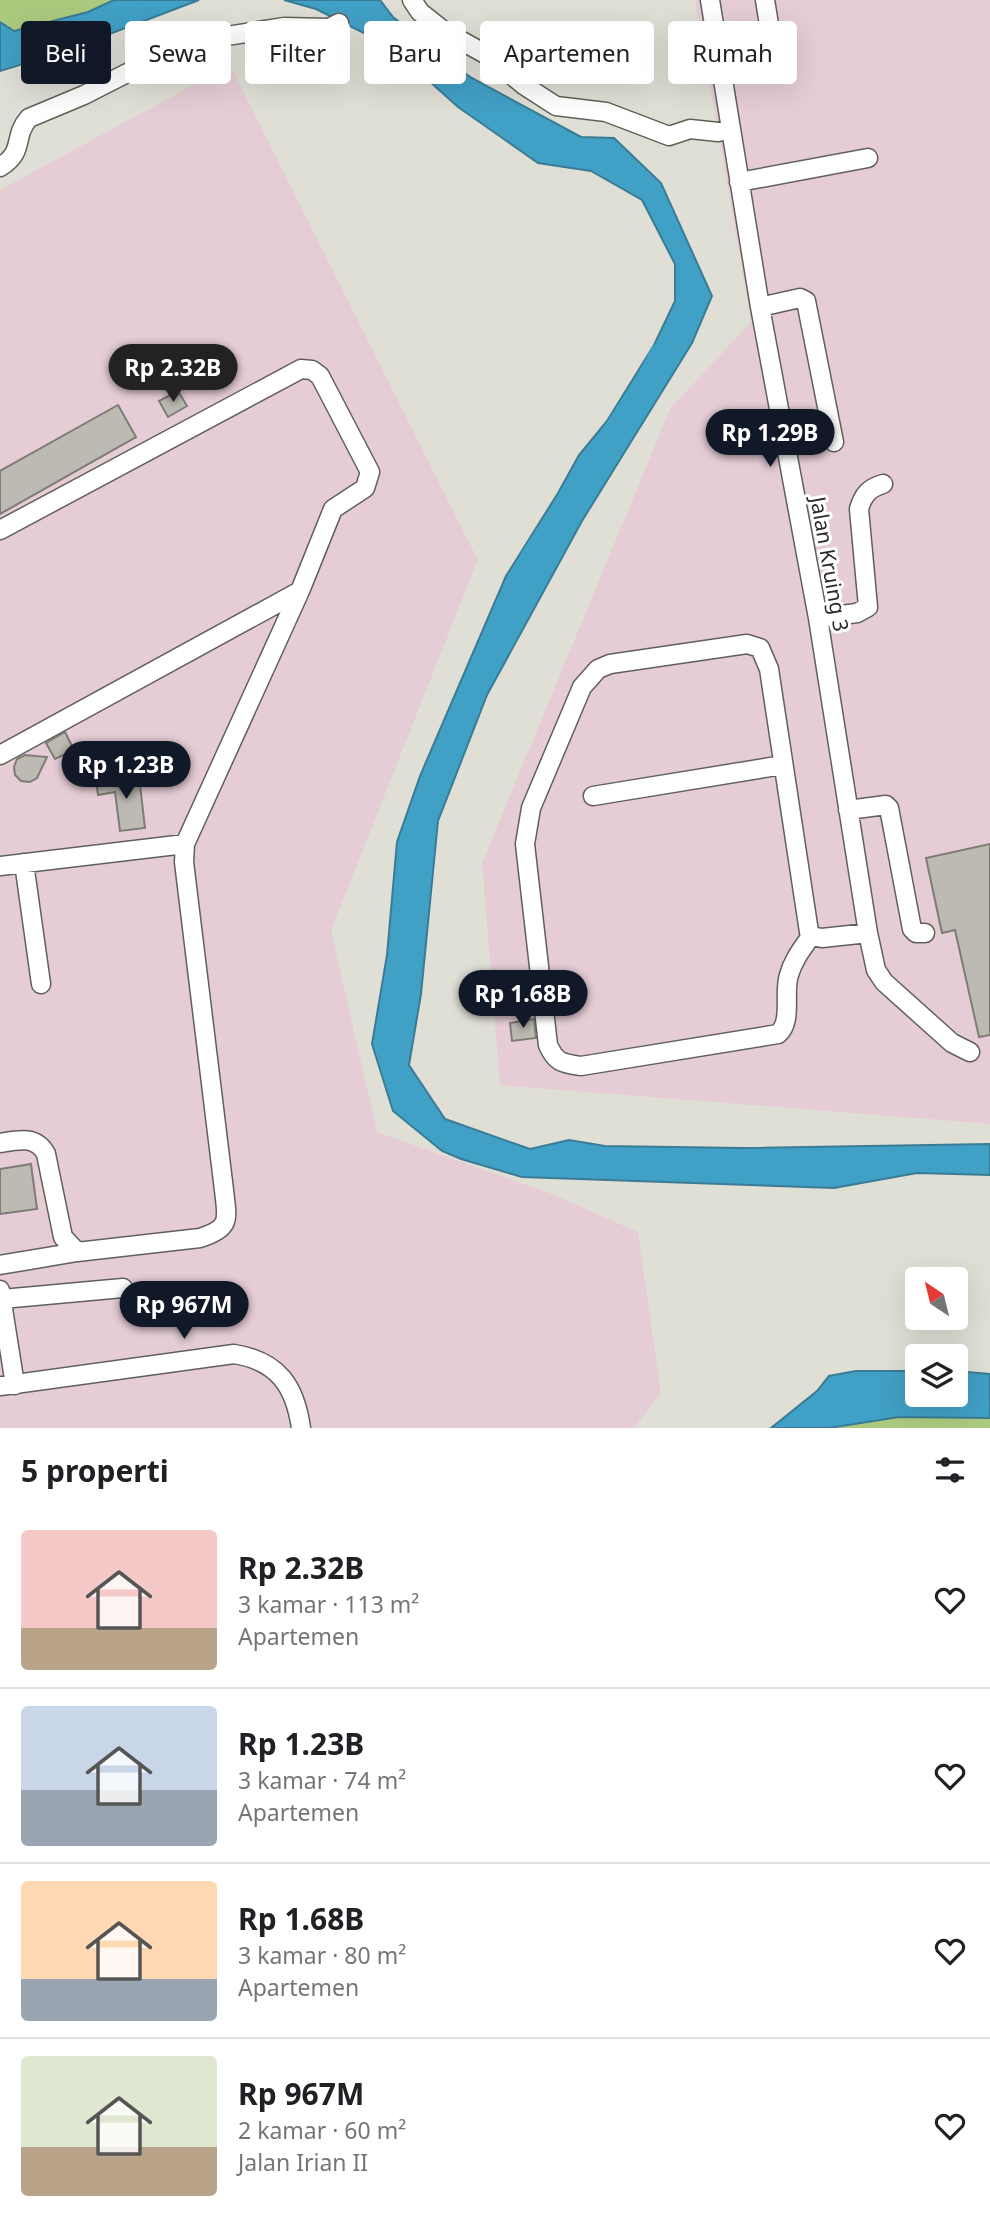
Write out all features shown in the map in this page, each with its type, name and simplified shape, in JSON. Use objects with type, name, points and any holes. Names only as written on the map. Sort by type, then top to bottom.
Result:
[{"type":"street","points":[[412,0],[419,12],[444,31],[487,55],[525,86],[556,106],[606,112],[669,136],[690,129],[718,132],[731,129]]},
{"type":"street","name":"Jalan Kruing 3","points":[[710,0],[713,21]]},
{"type":"street","points":[[765,0],[768,21]]},
{"type":"street","points":[[0,167],[16,152],[19,133],[30,118],[176,50],[202,40],[245,32]]},
{"type":"street","name":"Jalan Kruing 3","points":[[723,84],[760,307],[818,618],[876,970],[884,982],[952,1043],[970,1052]]},
{"type":"street","points":[[739,182],[868,158]]},
{"type":"street","points":[[760,307],[800,298],[806,301],[834,442]]},
{"type":"street","points":[[0,530],[301,369],[312,370],[318,374],[328,388],[370,472],[365,488],[333,509],[300,591],[185,844],[184,862],[226,1223],[218,1232],[200,1238],[77,1252],[0,1265]]},
{"type":"street","points":[[818,618],[856,613],[868,607],[859,509],[866,494],[873,487],[883,484]]},
{"type":"street","points":[[0,755],[300,591]]},
{"type":"street","points":[[747,644],[756,645],[764,652],[769,669],[807,927],[811,936],[793,963],[787,979],[785,1023],[778,1034],[580,1066],[560,1062],[553,1056],[548,1045],[525,844],[531,808],[582,687],[598,669],[610,664],[747,644]]},
{"type":"street","points":[[593,796],[783,765]]},
{"type":"street","points":[[848,810],[886,805],[889,808],[912,929],[916,933],[925,933]]},
{"type":"street","points":[[0,866],[185,844]]},
{"type":"street","points":[[24,863],[41,984]]},
{"type":"street","points":[[811,936],[822,939],[868,933]]},
{"type":"street","points":[[0,1143],[27,1140],[43,1147],[64,1237],[77,1252]]},
{"type":"street","points":[[123,1288],[1,1295],[8,1385],[234,1354],[250,1356],[270,1367],[286,1381],[295,1396],[300,1428]]},
{"type":"shaded area","points":[[695,0],[990,0],[990,1124],[500,1085],[482,863],[670,409],[751,322],[710,84],[797,84],[797,21],[699,21]]},
{"type":"shaded area","points":[[231,67],[478,560],[331,930],[377,1132],[552,1194],[638,1232],[661,1393],[634,1428],[0,1428],[0,190],[195,84],[231,84]]},
{"type":"green space","points":[[0,0],[114,0],[88,12],[53,21],[21,21],[21,29],[14,31],[0,22]]},
{"type":"green space","points":[[899,1417],[990,1418],[990,1428],[829,1428]]},
{"type":"water","points":[[114,0],[199,0],[144,21],[125,21],[125,28],[111,33],[111,21],[53,21],[88,12]]},
{"type":"water","points":[[284,0],[380,0],[398,21],[364,21],[364,33],[350,26],[350,21],[340,21],[316,9]]},
{"type":"water","points":[[0,22],[14,31],[21,29],[21,65],[0,71]]},
{"type":"water","points":[[466,74],[480,84],[581,137],[614,138],[661,183],[712,296],[692,343],[582,521],[487,695],[438,821],[421,994],[409,1065],[445,1119],[530,1149],[569,1140],[605,1146],[741,1148],[990,1144],[990,1175],[917,1173],[834,1188],[522,1177],[442,1151],[393,1111],[372,1044],[387,955],[397,842],[420,776],[506,576],[579,455],[607,421],[654,345],[675,301],[675,264],[642,200],[591,171],[538,163],[458,107],[432,84],[466,84]]},
{"type":"water","points":[[856,1371],[905,1371],[905,1407],[968,1407],[968,1372],[990,1374],[990,1418],[899,1417],[829,1428],[771,1428],[817,1391],[829,1376]]},
{"type":"building","points":[[178,391],[187,406],[168,417],[159,401]]},
{"type":"building","points":[[118,405],[136,437],[0,514],[0,471]]},
{"type":"building","points":[[65,732],[74,750],[55,759],[46,743]]},
{"type":"building","points":[[25,755],[47,757],[37,778],[30,782],[21,781],[15,775],[17,759]]},
{"type":"building","points":[[139,776],[145,828],[120,831],[115,792],[98,795],[96,780]]},
{"type":"building","points":[[990,844],[990,1035],[979,1037],[955,930],[942,933],[926,858]]},
{"type":"building","points":[[534,1019],[536,1038],[512,1041],[510,1023]]},
{"type":"building","points":[[31,1164],[37,1209],[0,1214],[0,1169]]},
{"type":"waterway","points":[[532,558],[647,383],[661,355]]}]
